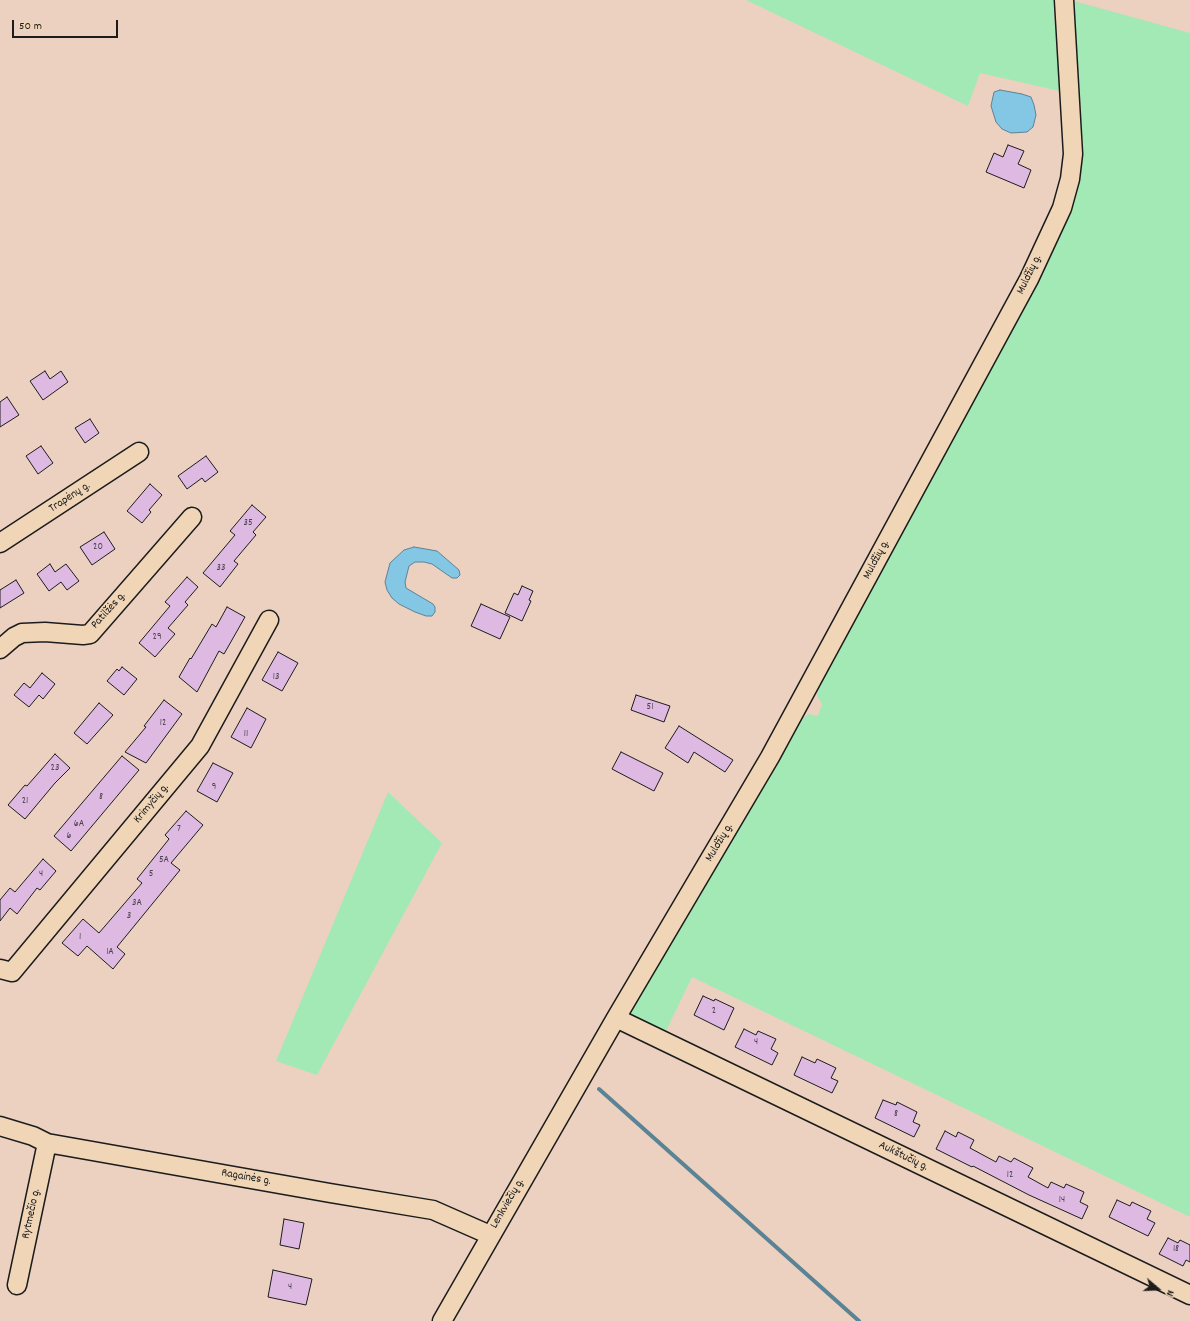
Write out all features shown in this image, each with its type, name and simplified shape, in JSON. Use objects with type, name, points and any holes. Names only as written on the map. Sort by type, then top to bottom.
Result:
[{"type":"street","name":"Muldžių g.","points":[[576,1087],[736,815],[801,700],[1029,278],[1062,208],[1070,179],[1073,154],[1064,0]]},
{"type":"street","name":"Trapėnų g.","points":[[0,543],[139,452]]},
{"type":"street","name":"Patilžės g.","points":[[0,649],[14,637],[22,633],[45,632],[83,635],[90,634],[192,517]]},
{"type":"street","name":"Krimyčių g.","points":[[6,970],[200,746],[269,620]]},
{"type":"street","name":"Aukštučių g.","points":[[616,1018],[1190,1295]]},
{"type":"street","name":"Lenkviečių g.","points":[[442,1321],[576,1087]]},
{"type":"street","name":"Ragainės g.","points":[[0,1126],[33,1136],[47,1143],[322,1192],[433,1210],[490,1235]]},
{"type":"street","name":"Rytmečio g.","points":[[17,1285],[47,1143]]},
{"type":"green space","points":[[746,0],[1053,0],[1060,91],[980,73],[968,106]]},
{"type":"green space","points":[[1074,1],[1190,33],[1190,1217],[692,977],[665,1033],[631,1015],[631,1008],[802,718],[809,714],[818,716],[822,704],[817,696],[818,682],[1045,268],[1070,206],[1080,160],[1081,117]]},
{"type":"green space","points":[[388,792],[442,843],[317,1075],[276,1061]]},
{"type":"water","points":[[1000,90],[1031,97],[1036,115],[1033,127],[1027,132],[1011,133],[1002,129],[996,122],[991,106],[994,92]]},
{"type":"water","points":[[414,547],[437,551],[459,570],[460,575],[457,578],[452,578],[432,564],[415,562],[409,566],[405,582],[406,588],[433,604],[435,607],[435,612],[432,616],[426,616],[415,612],[399,604],[392,598],[387,590],[385,582],[390,563],[404,550]]},
{"type":"building","points":[[1008,145],[1024,151],[1018,164],[1031,170],[1024,188],[986,172],[994,153],[1003,157]]},
{"type":"building","points":[[45,371],[50,379],[61,371],[68,382],[43,400],[30,381]]},
{"type":"building","points":[[7,397],[19,415],[0,427],[0,402]]},
{"type":"building","points":[[90,419],[99,433],[85,443],[75,428]]},
{"type":"building","points":[[41,446],[53,463],[38,474],[26,456]]},
{"type":"building","points":[[206,456],[218,472],[205,482],[202,478],[187,489],[178,476]]},
{"type":"building","points":[[150,484],[162,495],[149,510],[151,512],[142,523],[127,511]]},
{"type":"building","points":[[252,505],[266,517],[253,532],[256,535],[234,561],[238,564],[220,587],[203,573],[235,535],[230,531]]},
{"type":"building","points":[[104,532],[115,549],[92,565],[80,547]]},
{"type":"building","points":[[50,564],[55,572],[66,564],[79,581],[67,590],[61,582],[49,591],[37,574]]},
{"type":"building","points":[[187,577],[198,587],[185,602],[188,605],[168,628],[175,634],[155,657],[139,643],[170,606],[165,602]]},
{"type":"building","points":[[16,580],[24,593],[0,608],[0,590]]},
{"type":"building","points":[[522,586],[533,591],[529,600],[531,601],[522,621],[505,613],[514,593],[518,595]]},
{"type":"building","points":[[481,604],[510,617],[500,639],[471,626]]},
{"type":"building","points":[[227,607],[245,617],[224,654],[219,651],[197,692],[179,677],[212,624],[216,627]]},
{"type":"building","points":[[278,652],[298,663],[282,691],[262,680]]},
{"type":"building","points":[[122,667],[137,679],[124,695],[107,681],[117,669],[119,671]]},
{"type":"building","points":[[42,673],[55,684],[43,699],[39,695],[29,707],[14,695],[24,683],[30,688]]},
{"type":"building","points":[[636,695],[670,706],[664,722],[631,710]]},
{"type":"building","points":[[164,700],[182,714],[146,763],[125,752],[146,727],[144,726]]},
{"type":"building","points":[[99,703],[113,715],[87,744],[74,733]]},
{"type":"building","points":[[247,708],[266,719],[251,748],[231,737]]},
{"type":"building","points":[[679,726],[733,760],[725,772],[694,752],[688,763],[665,748]]},
{"type":"building","points":[[621,752],[663,773],[654,791],[612,769]]},
{"type":"building","points":[[55,754],[70,768],[55,783],[25,819],[8,805]]},
{"type":"building","points":[[122,756],[139,770],[71,851],[54,836]]},
{"type":"building","points":[[213,763],[233,773],[217,802],[197,791]]},
{"type":"building","points":[[186,811],[203,825],[171,863],[180,870],[117,947],[125,954],[113,969],[87,946],[78,956],[62,943],[83,919],[99,933],[142,883],[137,879],[169,839],[165,835]]},
{"type":"building","points":[[43,859],[56,871],[40,890],[37,888],[17,914],[10,908],[0,921],[0,900],[10,888],[15,892]]},
{"type":"building","points":[[703,996],[714,1001],[715,999],[734,1008],[724,1030],[694,1015]]},
{"type":"building","points":[[744,1029],[756,1035],[758,1031],[776,1039],[771,1049],[778,1053],[772,1065],[735,1047]]},
{"type":"building","points":[[802,1057],[815,1063],[817,1059],[836,1068],[831,1078],[838,1081],[832,1093],[794,1075]]},
{"type":"building","points":[[883,1100],[896,1105],[897,1102],[917,1112],[913,1122],[920,1125],[914,1137],[875,1118]]},
{"type":"building","points":[[945,1131],[956,1137],[958,1132],[974,1140],[970,1148],[996,1162],[999,1156],[1011,1162],[1014,1158],[1033,1168],[1028,1177],[1048,1188],[1051,1182],[1064,1188],[1066,1184],[1084,1192],[1080,1202],[1088,1206],[1082,1219],[1029,1195],[936,1149]]},
{"type":"building","points":[[1117,1200],[1130,1206],[1132,1202],[1151,1211],[1147,1219],[1155,1223],[1148,1236],[1109,1217]]},
{"type":"building","points":[[284,1219],[304,1223],[299,1249],[280,1245]]},
{"type":"building","points":[[1168,1238],[1178,1243],[1180,1240],[1190,1245],[1190,1262],[1186,1260],[1183,1266],[1159,1254]]},
{"type":"building","points":[[273,1270],[312,1279],[306,1305],[268,1297]]},
{"type":"waterway","points":[[599,1089],[859,1321]]}]
